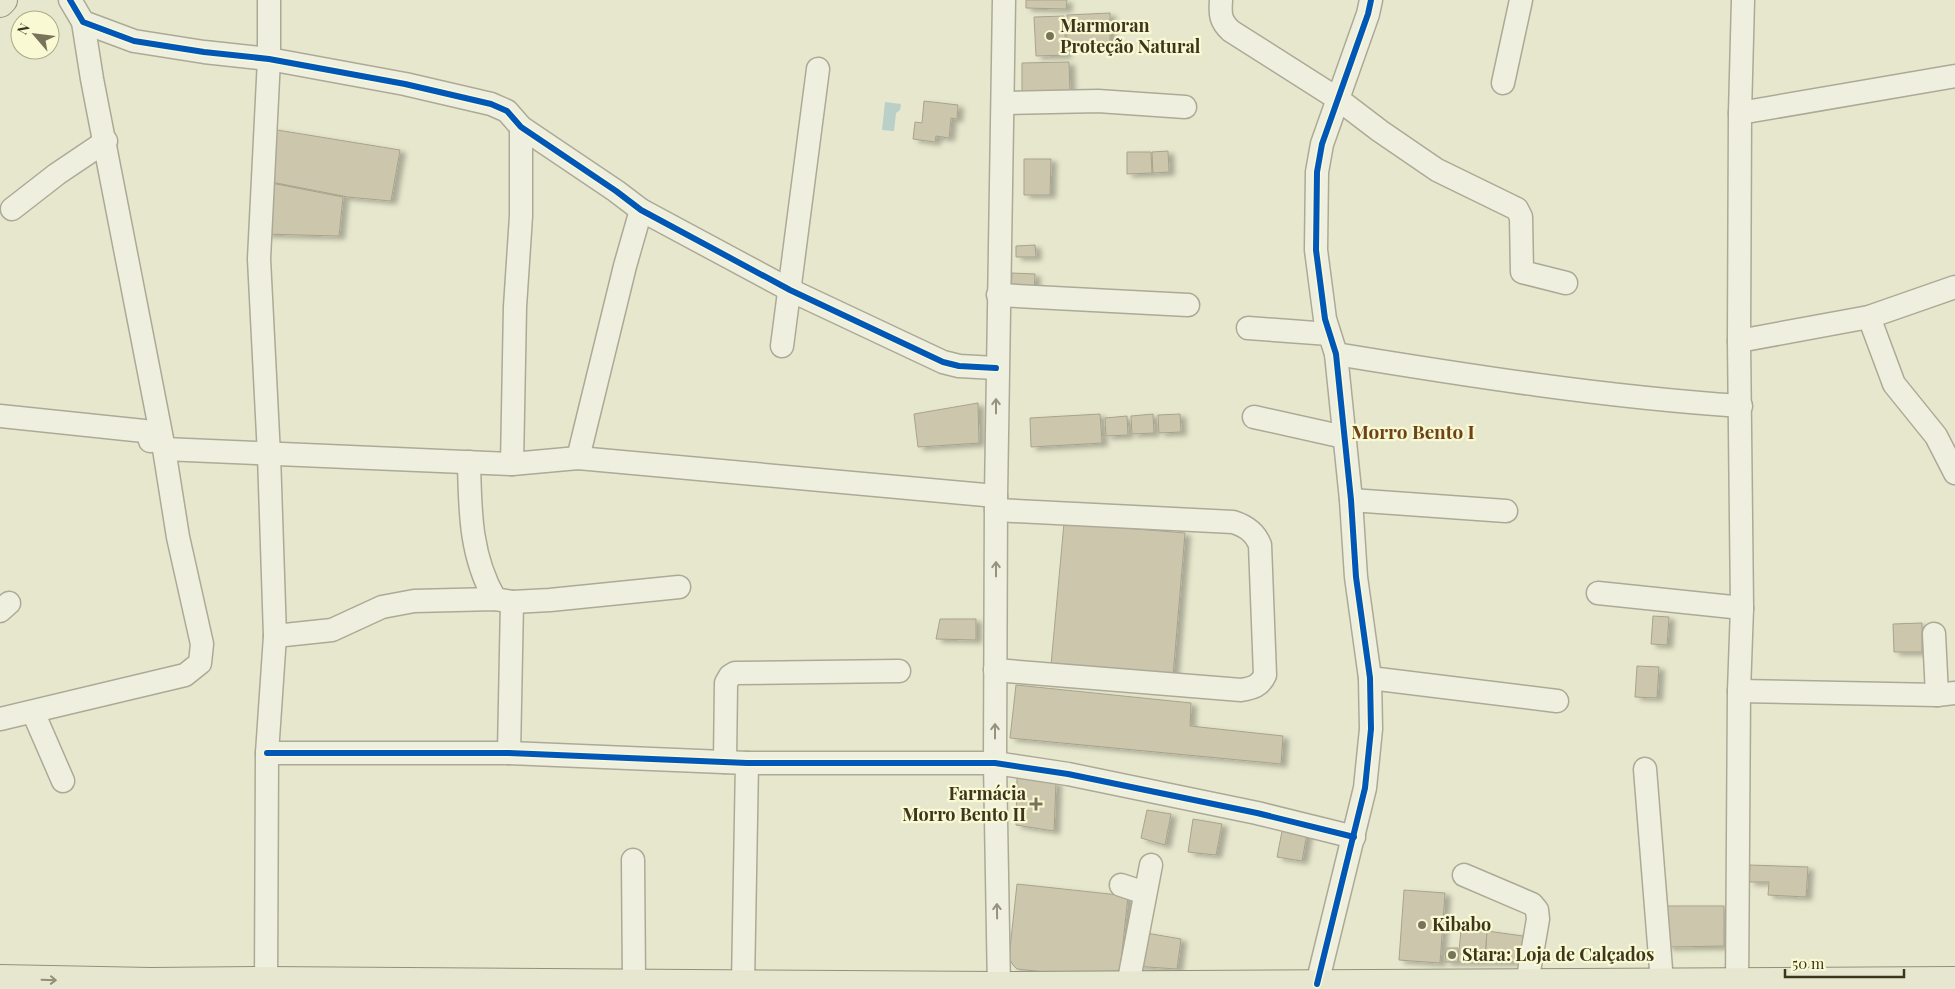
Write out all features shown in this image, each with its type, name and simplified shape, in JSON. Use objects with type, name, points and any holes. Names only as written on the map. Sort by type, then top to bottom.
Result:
[{"type":"main road","points":[[0,3],[3,0]]},
{"type":"main road","points":[[0,979],[149,986],[571,986],[634,984],[692,987],[743,984],[999,988],[1527,983],[1562,986],[1662,982],[1737,986],[1955,981]]},
{"type":"street","points":[[0,719],[185,675],[200,662],[202,644],[178,537],[83,22],[70,0]]},
{"type":"street","points":[[266,985],[267,753],[274,636],[269,454],[259,259],[270,60],[269,0]]},
{"type":"street","points":[[999,988],[995,763],[996,368],[1004,0]]},
{"type":"street","points":[[1221,0],[1220,15],[1222,23],[1230,31],[1338,99],[1380,131],[1437,170],[1517,209],[1521,217],[1522,272],[1566,283]]},
{"type":"street","points":[[1332,986],[1354,837],[1364,788],[1370,737],[1370,678],[1356,577],[1351,500],[1344,437],[1332,344],[1322,303],[1316,250],[1316,195],[1317,172],[1322,144],[1368,14],[1371,0]]},
{"type":"street","points":[[1503,83],[1522,0]]},
{"type":"street","points":[[1737,986],[1739,691],[1742,608],[1739,341],[1740,113],[1743,0]]},
{"type":"street","points":[[83,22],[134,41],[270,60],[405,84],[491,104],[507,111],[521,127],[641,210],[790,290],[943,362],[959,366],[996,368]]},
{"type":"street","points":[[782,346],[818,69]]},
{"type":"street","points":[[1740,113],[1955,76]]},
{"type":"street","points":[[1003,103],[1098,101],[1184,107]]},
{"type":"street","points":[[512,464],[515,307],[521,216],[521,127]]},
{"type":"street","points":[[12,209],[57,174],[106,141]]},
{"type":"street","points":[[578,458],[625,266],[641,210]]},
{"type":"street","points":[[1739,341],[1869,317],[1955,287]]},
{"type":"street","points":[[998,295],[1188,305]]},
{"type":"street","points":[[1869,317],[1894,384],[1936,436],[1955,474]]},
{"type":"street","points":[[1248,328],[1332,344],[1444,372],[1671,401],[1741,406]]},
{"type":"street","points":[[0,416],[144,431],[148,432],[150,441],[162,445],[269,454],[512,464],[578,458],[996,503],[1233,522],[1242,525],[1257,537],[1260,545],[1265,675],[1259,685],[1241,690],[995,670]]},
{"type":"street","points":[[1254,417],[1344,437]]},
{"type":"street","points":[[469,462],[473,541],[482,573],[504,600],[509,753]]},
{"type":"street","points":[[1351,500],[1506,512]]},
{"type":"street","points":[[274,636],[332,630],[382,607],[414,601],[550,600],[679,587]]},
{"type":"street","points":[[1598,594],[1742,608]]},
{"type":"street","points":[[1739,691],[1946,694],[1934,634]]},
{"type":"street","points":[[743,984],[736,762],[726,683],[730,676],[735,673],[899,672]]},
{"type":"street","points":[[1370,678],[1557,701]]},
{"type":"street","points":[[33,712],[63,781]]},
{"type":"street","points":[[267,753],[509,753],[736,762],[995,763],[1068,774],[1256,813],[1354,837]]},
{"type":"street","points":[[1645,769],[1662,982]]},
{"type":"street","points":[[633,860],[634,984]]},
{"type":"street","points":[[1132,987],[1145,893],[1151,865]]},
{"type":"street","points":[[1464,875],[1532,904],[1537,910],[1538,919],[1527,983]]},
{"type":"street","points":[[1121,885],[1145,893]]},
{"type":"water","points":[[885,102],[901,104],[900,110],[896,113],[894,131],[882,130]]},
{"type":"building","points":[[1026,0],[1067,0],[1066,9],[1026,8]]},
{"type":"building","points":[[1110,13],[1110,43],[1067,43],[1067,15]]},
{"type":"building","name":"Marmoran Proteção Natural","points":[[1064,16],[1066,55],[1036,56],[1034,17]]},
{"type":"building","points":[[1069,62],[1070,97],[1022,98],[1022,63]]},
{"type":"building","points":[[924,101],[958,105],[957,119],[951,118],[949,138],[936,136],[935,142],[913,139],[915,122],[922,123]]},
{"type":"building","points":[[271,129],[400,150],[391,201],[348,197],[266,181]]},
{"type":"building","points":[[1168,151],[1169,172],[1153,173],[1152,152]]},
{"type":"building","points":[[1127,152],[1151,152],[1152,173],[1127,174]]},
{"type":"building","points":[[1024,159],[1051,159],[1050,195],[1024,195]]},
{"type":"building","points":[[266,182],[343,197],[339,236],[265,234]]},
{"type":"building","points":[[1035,245],[1036,257],[1016,257],[1016,246]]},
{"type":"building","points":[[1012,273],[1035,274],[1034,291],[1011,289]]},
{"type":"building","points":[[978,403],[979,443],[918,447],[914,414]]},
{"type":"building","points":[[1100,414],[1102,443],[1031,447],[1030,418]]},
{"type":"building","points":[[1153,414],[1154,433],[1132,434],[1131,416]]},
{"type":"building","points":[[1180,414],[1181,432],[1159,433],[1158,415]]},
{"type":"building","points":[[1127,416],[1128,435],[1106,436],[1105,418]]},
{"type":"building","points":[[1064,523],[1185,533],[1173,676],[1051,665]]},
{"type":"building","points":[[1653,616],[1669,617],[1667,645],[1651,644]]},
{"type":"building","points":[[940,619],[976,619],[976,640],[936,639]]},
{"type":"building","points":[[1922,623],[1922,652],[1894,652],[1893,624]]},
{"type":"building","points":[[1637,666],[1659,667],[1657,698],[1635,697]]},
{"type":"building","points":[[1016,685],[1191,703],[1190,726],[1283,736],[1281,764],[1010,738]]},
{"type":"building","name":"Farmácia Morro Bento II","points":[[1017,778],[1056,782],[1054,831],[1016,825]]},
{"type":"building","points":[[1147,810],[1171,814],[1165,845],[1141,838]]},
{"type":"building","points":[[1193,819],[1222,824],[1216,855],[1188,852]]},
{"type":"building","points":[[1283,826],[1308,828],[1302,861],[1277,857]]},
{"type":"building","points":[[1750,865],[1808,867],[1806,897],[1768,895],[1769,882],[1749,882]]},
{"type":"building","points":[[1017,884],[1128,896],[1119,980],[1017,969],[1009,958]]},
{"type":"building","points":[[1404,890],[1445,893],[1440,963],[1399,960]]},
{"type":"building","points":[[1665,906],[1724,906],[1724,946],[1667,947]]},
{"type":"building","points":[[1461,930],[1487,931],[1485,962],[1458,962]]},
{"type":"building","points":[[1487,931],[1523,936],[1520,962],[1485,962]]},
{"type":"building","points":[[1140,932],[1181,939],[1177,969],[1134,966]]},
{"type":"building","name":"Stara: Loja de Calçados","points":[[1446,948],[1458,948],[1458,962],[1445,962]]},
{"type":"cycle path","points":[[70,0],[83,22],[134,41],[204,52],[269,59],[405,84],[491,104],[507,111],[521,127],[641,210],[790,290],[943,362],[959,366],[996,368]]},
{"type":"cycle path","points":[[1317,984],[1365,788],[1371,729],[1370,678],[1356,577],[1351,500],[1336,354],[1325,319],[1316,250],[1317,172],[1322,144],[1368,14],[1371,0]]},
{"type":"cycle path","points":[[267,753],[509,753],[747,763],[995,763],[1068,774],[1257,813],[1354,837]]},
{"type":"place","name":"Marmoran Proteção Natural","points":[[1050,36]]},
{"type":"place","name":"Farmácia Morro Bento II","points":[[1036,804]]},
{"type":"place","name":"Kibabo","points":[[1422,925]]},
{"type":"place","name":"Stara: Loja de Calçados","points":[[1452,955]]},
{"type":"district","name":"Morro Bento I","points":[[1413,432]]}]
